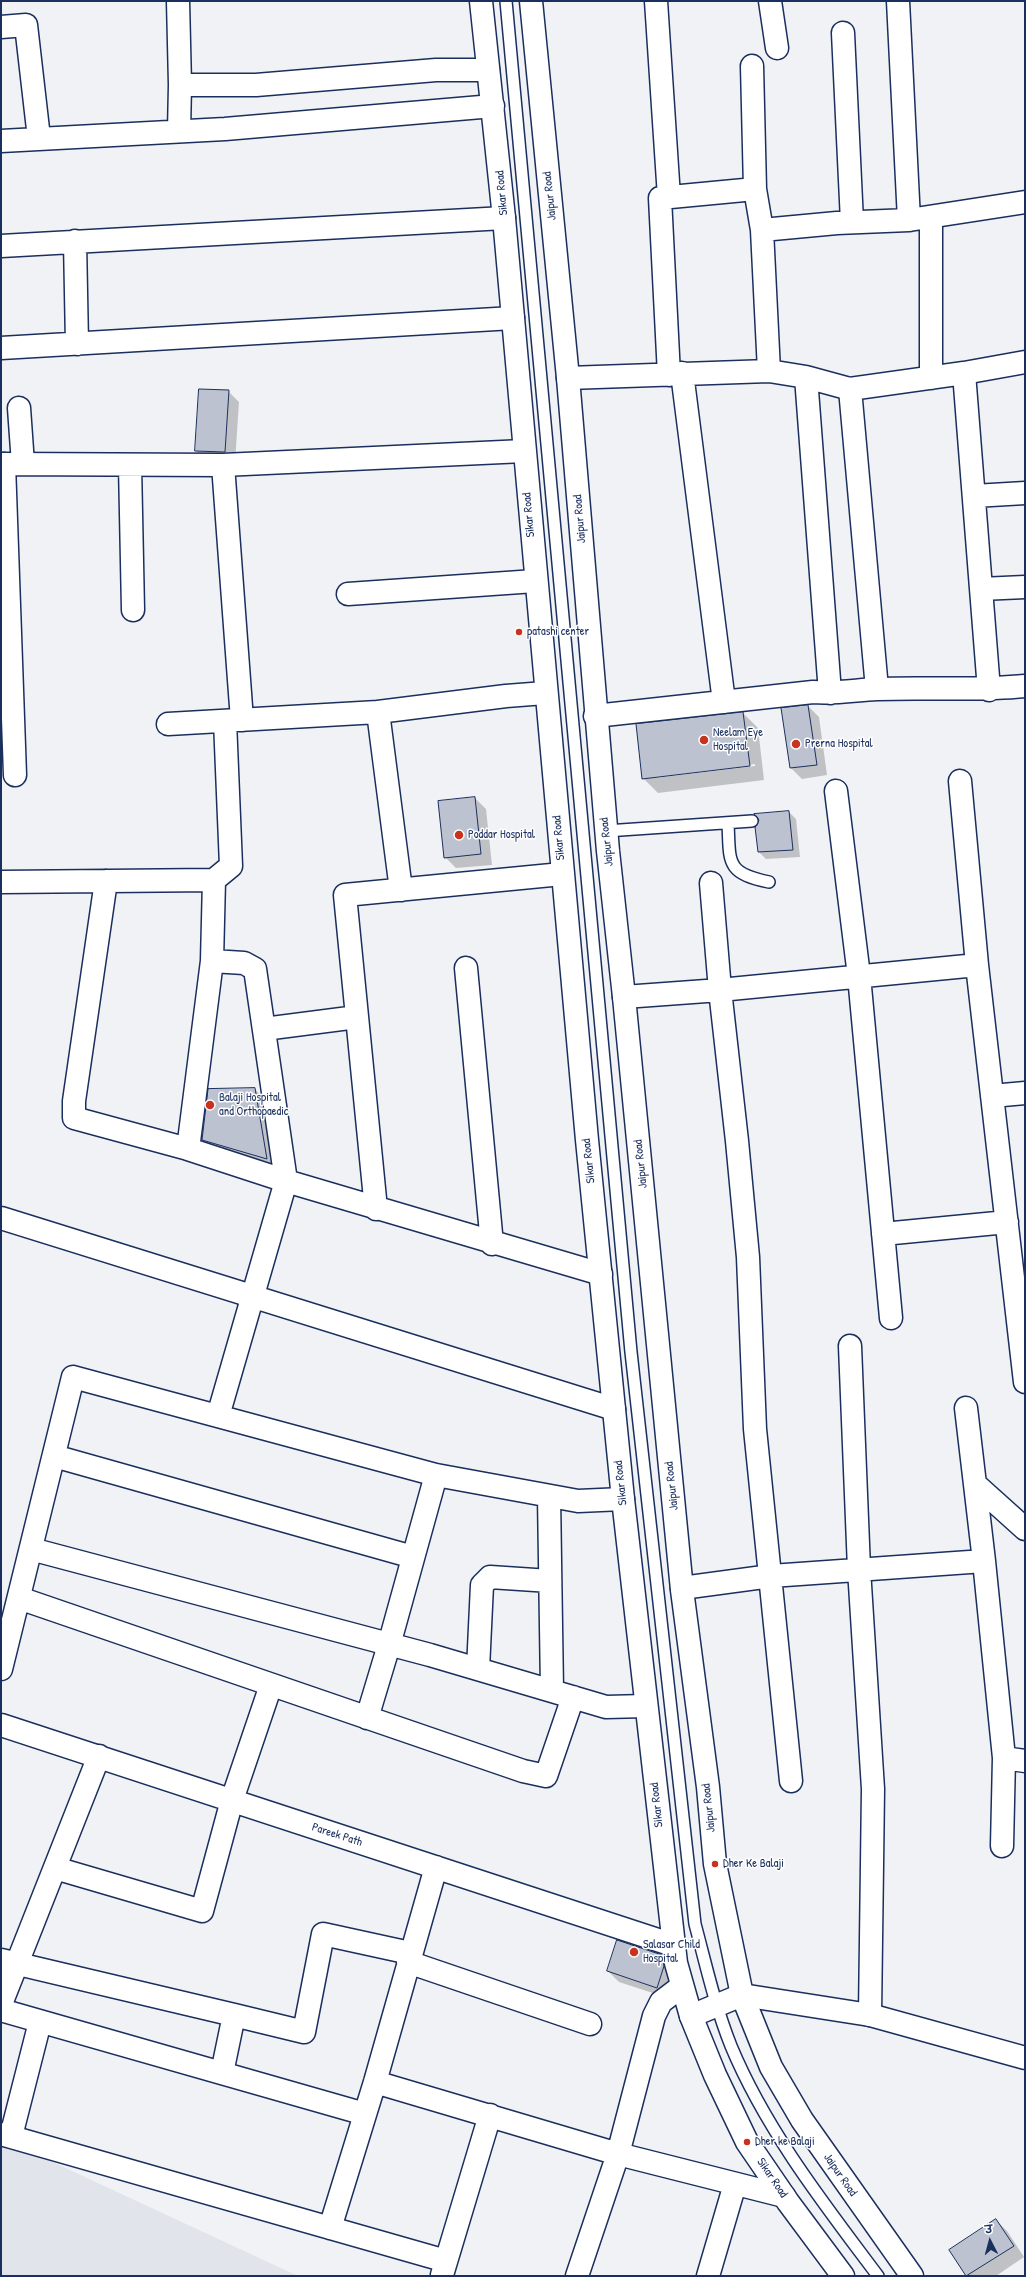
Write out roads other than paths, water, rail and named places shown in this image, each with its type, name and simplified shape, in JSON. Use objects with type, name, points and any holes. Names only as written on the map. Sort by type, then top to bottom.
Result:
[{"type":"street","points":[[178,1],[180,86],[179,131]]},
{"type":"street","name":"Sikar Road","points":[[481,1],[504,218],[545,693],[622,1499],[673,1945],[682,1986],[691,2016],[715,2075],[747,2142],[784,2196],[843,2276]]},
{"type":"street","name":"Jaipur Road","points":[[531,1],[568,378],[595,716],[606,831],[624,997],[682,1588],[708,1787],[715,1864],[742,1995],[771,2067],[802,2120],[912,2276]]},
{"type":"street","points":[[656,1],[669,197]]},
{"type":"street","points":[[770,1],[777,48]]},
{"type":"street","points":[[898,1],[909,220]]},
{"type":"street","points":[[1,27],[26,25],[39,138]]},
{"type":"street","points":[[843,33],[852,222]]},
{"type":"street","points":[[752,66],[755,189],[762,230],[769,371]]},
{"type":"street","points":[[180,86],[256,85],[436,70],[488,70]]},
{"type":"street","points":[[1,141],[179,131],[493,106]]},
{"type":"street","points":[[724,702],[676,374],[660,198],[755,189]]},
{"type":"street","points":[[762,230],[852,222],[909,220],[1025,202]]},
{"type":"street","points":[[931,217],[931,378]]},
{"type":"street","points":[[1,246],[504,218]]},
{"type":"street","points":[[75,241],[77,344]]},
{"type":"street","points":[[1,348],[513,318]]},
{"type":"street","points":[[568,378],[769,371],[806,376],[850,388],[931,378],[1025,362]]},
{"type":"street","points":[[964,373],[989,690]]},
{"type":"street","points":[[806,376],[830,694]]},
{"type":"street","points":[[850,388],[877,689]]},
{"type":"street","points":[[15,775],[6,711],[9,464],[19,408]]},
{"type":"street","points":[[9,464],[223,465],[524,451]]},
{"type":"street","points":[[130,464],[133,610]]},
{"type":"street","points":[[1,882],[214,880],[231,866],[234,720],[223,465]]},
{"type":"street","points":[[974,496],[1025,493]]},
{"type":"street","points":[[348,594],[535,581]]},
{"type":"street","points":[[981,589],[1025,587]]},
{"type":"street","points":[[595,716],[813,692],[830,694],[877,689],[989,690],[1025,686]]},
{"type":"street","points":[[168,724],[378,712],[506,696],[545,693]]},
{"type":"street","points":[[378,712],[401,890]]},
{"type":"street","points":[[960,780],[977,965],[1024,1356],[1025,1382]]},
{"type":"street","points":[[836,791],[859,976],[891,1318]]},
{"type":"street","points":[[376,1208],[345,895],[562,874]]},
{"type":"street","points":[[188,1149],[212,960],[214,880]]},
{"type":"street","points":[[106,881],[74,1101],[74,1118],[188,1149],[286,1181],[492,1244],[601,1274]]},
{"type":"street","points":[[711,883],[720,990],[748,1257],[755,1429],[791,1781]]},
{"type":"street","points":[[212,960],[244,963],[256,969],[286,1181],[218,1416]]},
{"type":"street","points":[[624,997],[720,990],[977,965]]},
{"type":"street","points":[[466,968],[492,1244]]},
{"type":"street","points":[[264,1028],[357,1018]]},
{"type":"street","points":[[992,1096],[1025,1093]]},
{"type":"street","points":[[1,1218],[614,1408]]},
{"type":"street","points":[[883,1234],[1007,1222]]},
{"type":"street","points":[[850,1346],[859,1569],[873,1789],[870,2015]]},
{"type":"street","points":[[1,1669],[73,1377],[436,1475],[578,1501],[622,1499]]},
{"type":"street","points":[[966,1408],[984,1561],[1014,1760],[1002,1846]]},
{"type":"street","points":[[54,1456],[413,1557]]},
{"type":"street","points":[[366,1718],[389,1645],[436,1475]]},
{"type":"street","points":[[975,1484],[1025,1529]]},
{"type":"street","points":[[549,1496],[552,1691]]},
{"type":"street","points":[[31,1549],[478,1669],[606,1707],[646,1706]]},
{"type":"street","points":[[682,1588],[771,1576],[984,1561]]},
{"type":"street","points":[[478,1669],[482,1585],[490,1577],[550,1581]]},
{"type":"street","points":[[19,1598],[366,1718],[523,1771],[546,1776],[573,1697]]},
{"type":"street","points":[[55,1868],[202,1911],[232,1800],[271,1685]]},
{"type":"street","name":"Pareek Path","points":[[1,1725],[673,1945]]},
{"type":"street","points":[[1,2004],[9,1963],[55,1868],[99,1756]]},
{"type":"street","points":[[330,2228],[375,2082],[409,1957],[436,1867]]},
{"type":"street","points":[[9,1963],[304,2032],[323,1934],[409,1957],[590,2024]]},
{"type":"street","points":[[577,2276],[618,2154],[654,2016],[661,2002],[682,1986]]},
{"type":"street","points":[[691,2016],[742,1995],[870,2015],[1025,2058]]},
{"type":"street","points":[[1,2010],[365,2114]]},
{"type":"street","points":[[222,2073],[234,2015]]},
{"type":"street","points":[[40,2022],[6,2135],[330,2228],[444,2269],[490,2115]]},
{"type":"street","points":[[375,2082],[618,2154],[784,2196]]},
{"type":"street","points":[[708,2276],[734,2184]]},
{"type":"lane","points":[[506,1],[632,1360],[695,1924],[716,2005],[732,2046],[772,2127],[840,2225],[878,2276]]},
{"type":"lane","points":[[606,831],[752,821]]},
{"type":"lane","points":[[728,823],[732,866],[741,874],[769,882]]},
{"type":"place","name":"patashi center","points":[[519,632]]},
{"type":"place","name":"Neelam Eye Hospital","points":[[704,740]]},
{"type":"place","name":"Prerna Hospital","points":[[796,744]]},
{"type":"place","name":"Poddar Hospital","points":[[459,835]]},
{"type":"place","name":"Balaji Hospital and Orthopaedic","points":[[210,1105]]},
{"type":"place","name":"Dher Ke Balaji","points":[[715,1864]]},
{"type":"place","name":"Salasar Child Hospital","points":[[634,1952]]},
{"type":"place","name":"Dher ke Balaji","points":[[747,2142]]}]
